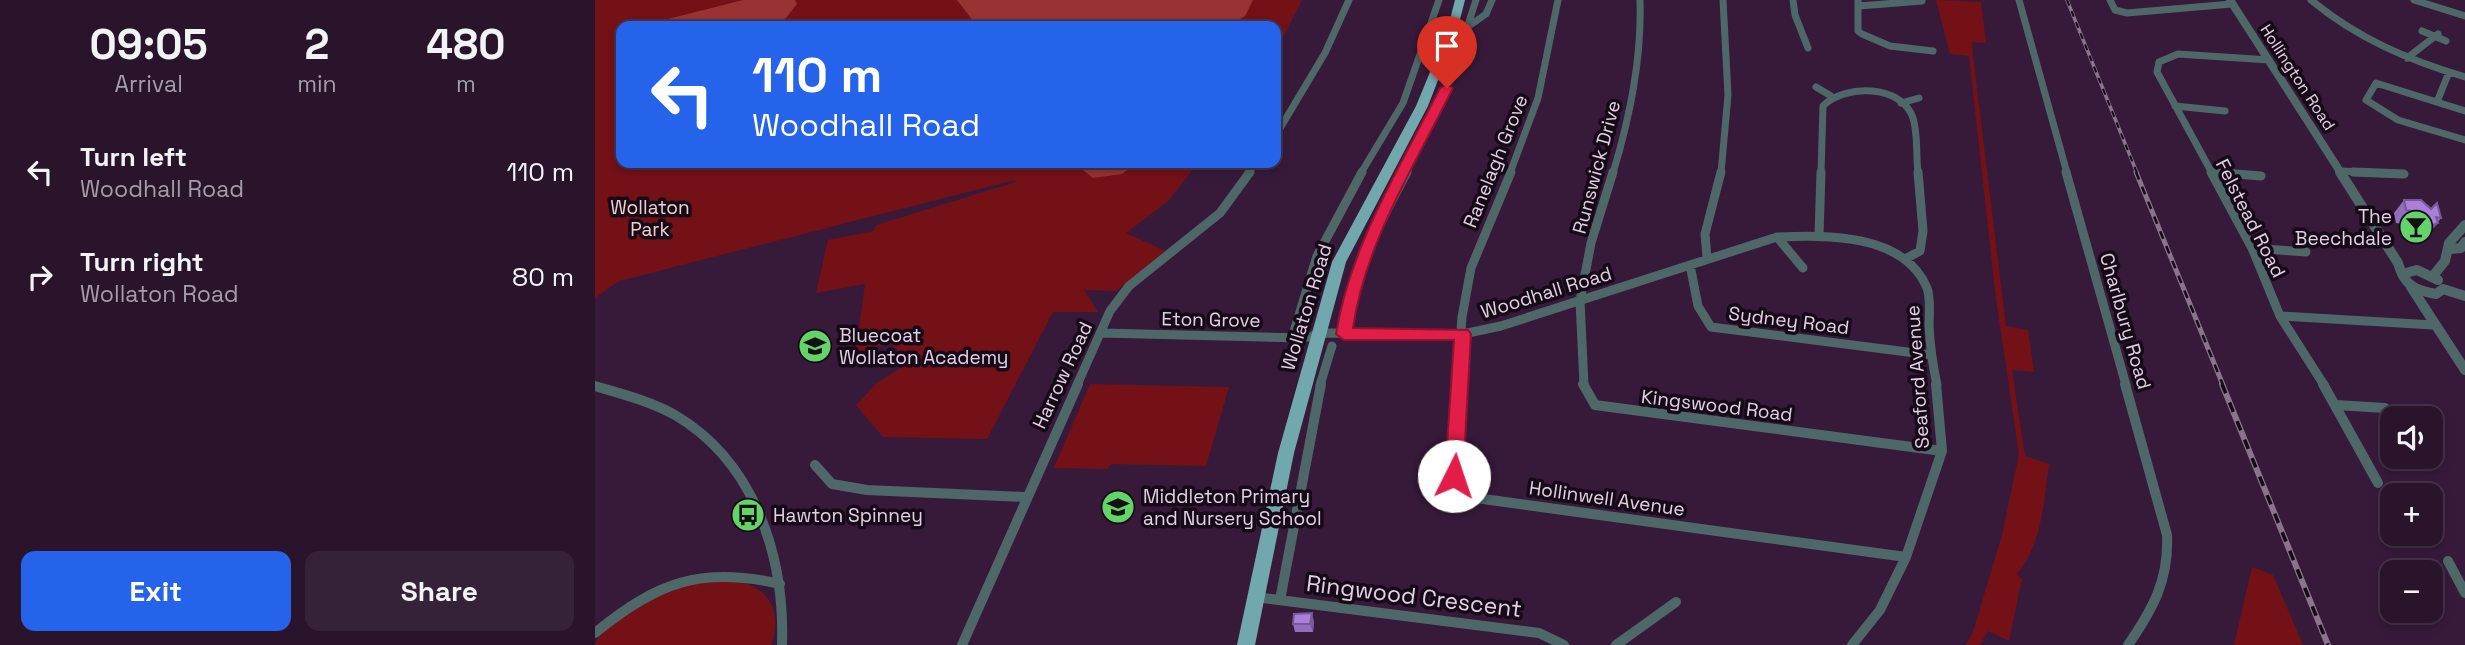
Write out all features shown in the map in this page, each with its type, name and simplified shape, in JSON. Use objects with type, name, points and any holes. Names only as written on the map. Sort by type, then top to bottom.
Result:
[{"type":"main road","name":"Wollaton Road","points":[[1247,645],[1286,453],[1342,255],[1422,106],[1452,31],[1460,0]]},
{"type":"street","points":[[1281,127],[1325,53],[1349,0]]},
{"type":"street","name":"Wollaton Road","points":[[1292,338],[1317,256],[1341,206],[1403,103],[1439,0]]},
{"type":"street","name":"Wollaton Road","points":[[1344,334],[1349,300],[1365,251],[1434,119],[1476,0]]},
{"type":"street","points":[[1469,26],[1486,14],[1492,0]]},
{"type":"street","name":"Ranelagh Grove","points":[[1463,334],[1471,270],[1485,226],[1535,109],[1553,38],[1558,0]]},
{"type":"street","name":"Runswick Drive","points":[[1580,301],[1591,243],[1627,127],[1641,33],[1640,0]]},
{"type":"street","points":[[1707,258],[1703,246],[1718,188],[1728,113],[1728,30],[1723,0]]},
{"type":"street","points":[[1793,0],[1795,15],[1812,48],[1800,49]]},
{"type":"street","name":"Charlbury Road","points":[[2019,0],[2168,536],[2169,560],[2165,585],[2153,610],[2127,645]]},
{"type":"street","points":[[2111,0],[2115,10],[2127,13],[2231,2]]},
{"type":"street","points":[[2172,0],[2176,8]]},
{"type":"street","points":[[2311,0],[2344,27],[2407,58],[2465,77]]},
{"type":"street","points":[[2414,0],[2465,15]]},
{"type":"street","name":"Hollington Road","points":[[2231,2],[2403,269],[2411,287]]},
{"type":"street","points":[[1923,3],[1859,3],[1859,31],[1890,46],[1933,51]]},
{"type":"street","points":[[2422,31],[2446,41]]},
{"type":"street","points":[[2407,58],[2436,35]]},
{"type":"street","name":"Felstead Road","points":[[2269,60],[2167,56],[2159,62],[2157,72],[2252,248],[2280,316],[2336,405],[2378,483]]},
{"type":"street","points":[[2437,102],[2449,72]]},
{"type":"street","points":[[2465,111],[2376,83],[2366,100],[2398,120],[2465,141]]},
{"type":"street","points":[[1816,87],[1831,96],[1865,91],[1901,103],[1913,117],[1923,231],[1920,251],[1905,260]]},
{"type":"street","points":[[1819,235],[1822,109],[1831,96]]},
{"type":"street","points":[[1901,103],[1919,98]]},
{"type":"street","points":[[2175,106],[2225,111]]},
{"type":"street","name":"Harrow Road","points":[[962,645],[1025,497],[1102,333],[1109,311],[1120,295],[1220,213],[1252,168]]},
{"type":"street","points":[[2339,171],[2388,171],[2404,174]]},
{"type":"street","points":[[2211,172],[2261,176]]},
{"type":"street","points":[[2433,276],[2442,270],[2451,249],[2449,243],[2465,225]]},
{"type":"street","name":"Woodhall Road","points":[[1318,336],[1463,334],[1535,316],[1777,237],[1819,235],[1865,242],[1905,260]]},
{"type":"street","points":[[1777,237],[1803,268]]},
{"type":"street","points":[[2451,249],[2461,248],[2465,242]]},
{"type":"street","points":[[2252,248],[2307,252]]},
{"type":"street","name":"Seaford Avenue","points":[[1852,645],[1879,610],[1906,557],[1942,451],[1940,403],[1931,355],[1927,289],[1905,260]]},
{"type":"street","name":"Sydney Road","points":[[1690,265],[1694,275],[1698,313],[1710,327],[1931,355]]},
{"type":"street","points":[[2403,269],[2433,276],[2443,289],[2465,296]]},
{"type":"street","points":[[2411,287],[2427,294],[2437,294],[2443,289]]},
{"type":"street","points":[[2411,287],[2433,325],[2446,339]]},
{"type":"street","points":[[2427,294],[2426,300],[2465,370]]},
{"type":"street","name":"Kingswood Road","points":[[1580,301],[1582,382],[1595,405],[1942,451]]},
{"type":"street","points":[[2280,316],[2433,325]]},
{"type":"street","name":"Eton Grove","points":[[1102,333],[1292,338],[1318,336]]},
{"type":"street","name":"Hollinwell Avenue","points":[[1463,334],[1454,476],[1464,490],[1476,498],[1906,557]]},
{"type":"street","name":"Wollaton Road","points":[[1280,600],[1315,406],[1332,346]]},
{"type":"street","points":[[595,386],[625,394],[684,421],[712,445],[758,505],[769,534],[780,584],[784,621],[782,645]]},
{"type":"street","points":[[2336,405],[2380,408]]},
{"type":"street","points":[[815,465],[832,484],[867,490],[1025,497]]},
{"type":"street","points":[[2448,561],[2465,593]]},
{"type":"street","points":[[595,633],[620,611],[685,577],[736,574],[780,584]]},
{"type":"street","name":"Ringwood Crescent","points":[[1255,597],[1539,633],[1564,645]]},
{"type":"street","points":[[1616,645],[1676,601]]},
{"type":"green space","name":"Wollaton Park","points":[[595,0],[1302,0],[1281,41],[1281,21],[616,21],[616,168],[1194,168],[1168,201],[1126,233],[1165,251],[1116,291],[1084,290],[1098,312],[1053,312],[987,439],[883,437],[856,405],[877,383],[911,361],[889,343],[855,355],[865,284],[816,293],[828,240],[874,231],[876,225],[1016,182],[1015,180],[619,281],[595,298]]},
{"type":"green space","points":[[1936,0],[1981,2],[1986,43],[1972,42],[1973,56],[2006,326],[2028,330],[2034,372],[2012,370],[2025,456],[2049,464],[2037,536],[2017,574],[2022,579],[2009,641],[1988,631],[1980,645],[1966,645],[1973,632],[2002,535],[2019,454],[1996,299],[1969,56],[1950,54]]},
{"type":"green space","points":[[1090,384],[1229,387],[1206,466],[1112,464],[1107,469],[1054,468]]},
{"type":"green space","points":[[2252,567],[2273,575],[2303,645],[2234,645]]},
{"type":"green space","points":[[736,581],[760,591],[772,606],[775,615],[771,645],[595,645],[601,634],[624,615],[655,598],[697,582]]},
{"type":"shaded area","points":[[743,0],[795,0],[797,4],[786,18],[780,21],[664,20]]},
{"type":"shaded area","points":[[957,0],[1253,0],[1245,16],[1236,21],[973,21]]},
{"type":"shaded area","points":[[1080,168],[1130,168],[1122,174],[1093,178]]},
{"type":"building","points":[[2404,200],[2421,200],[2431,209],[2437,203],[2441,218],[2436,217],[2438,223],[2428,227],[2411,211],[2406,210]]},
{"type":"building","points":[[1312,613],[1310,624],[1293,624],[1294,614]]},
{"type":"railway","points":[[2067,0],[2137,173]]},
{"type":"railway","points":[[2136,172],[2223,385]]},
{"type":"railway","points":[[2222,384],[2328,645]]},
{"type":"place","name":"The Beechdale","points":[[2416,227]]},
{"type":"place","name":"Bluecoat Wollaton Academy","points":[[815,346]]},
{"type":"place","name":"Middleton Primary and Nursery School","points":[[1118,507]]},
{"type":"place","name":"Hawton Spinney","points":[[748,515]]},
{"type":"route","points":[[1447,88],[1417,154],[1380,217],[1365,251],[1349,300],[1344,334],[1463,334],[1454,476]]}]
